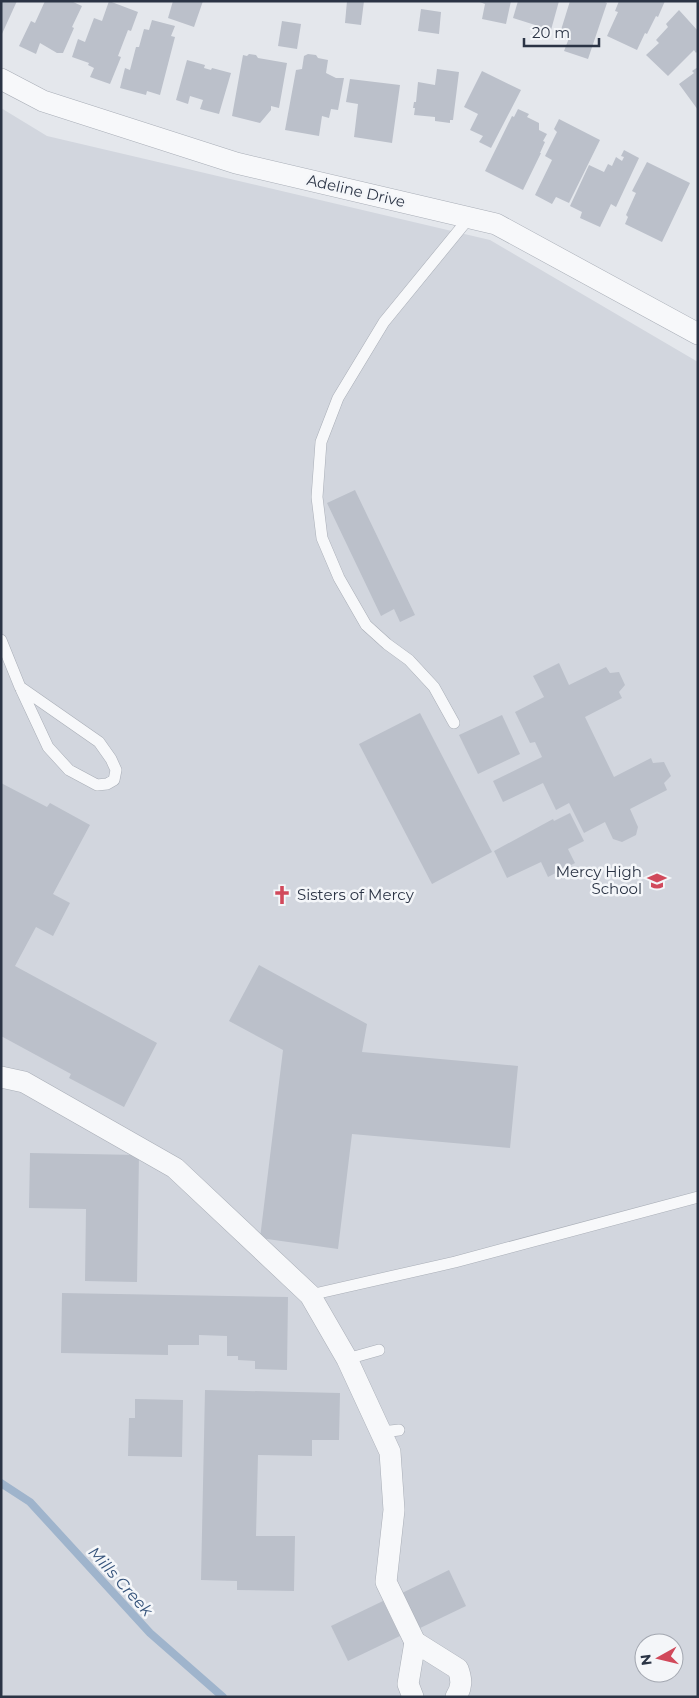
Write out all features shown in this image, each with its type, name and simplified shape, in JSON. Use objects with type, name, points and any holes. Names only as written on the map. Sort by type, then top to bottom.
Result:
[{"type":"street","name":"Adeline Drive","points":[[1,79],[43,101],[236,163],[496,224],[698,334]]},
{"type":"street","points":[[1,1077],[24,1082],[175,1168],[310,1295],[390,1431],[394,1510],[386,1582],[416,1642],[458,1669],[461,1679],[460,1689],[456,1697]]},
{"type":"street","points":[[413,1697],[408,1684],[416,1642]]},
{"type":"lane","points":[[454,723],[434,686],[409,660],[366,625],[339,578],[322,538],[317,497],[321,442],[338,398],[384,322],[469,218]]},
{"type":"lane","points":[[1,640],[20,686],[48,747],[69,770],[97,785],[107,784],[114,780],[116,770],[99,742],[20,686]]},
{"type":"lane","points":[[310,1295],[455,1262],[698,1197]]},
{"type":"lane","points":[[347,1359],[379,1350]]},
{"type":"shaded area","points":[[1,108],[47,136],[490,240],[698,362],[698,1697],[5,1697],[1,1692]]},
{"type":"building","points":[[1,1],[17,1],[1,36]]},
{"type":"building","points":[[45,1],[71,1],[82,6],[63,53],[57,53],[40,43],[36,54],[19,46],[31,21],[35,23]]},
{"type":"building","points":[[109,1],[138,12],[131,31],[128,30],[118,56],[121,57],[110,84],[90,77],[94,68],[88,65],[89,63],[72,57],[78,39],[85,42],[94,18],[102,21]]},
{"type":"building","points":[[173,1],[203,1],[194,27],[168,18]]},
{"type":"building","points":[[347,1],[364,1],[361,25],[345,23]]},
{"type":"building","points":[[477,1],[511,1],[506,24],[482,19],[485,4]]},
{"type":"building","points":[[518,1],[559,1],[551,30],[513,18]]},
{"type":"building","points":[[570,1],[603,1],[607,3],[588,59],[564,51],[571,33],[561,30]]},
{"type":"building","points":[[619,1],[665,1],[658,17],[656,16],[647,34],[645,33],[637,50],[607,36],[618,12],[615,11]]},
{"type":"building","points":[[421,9],[441,12],[439,34],[418,31]]},
{"type":"building","points":[[679,10],[698,31],[698,51],[696,53],[694,50],[668,76],[646,55],[659,43],[656,40],[668,27],[666,24]]},
{"type":"building","points":[[152,20],[175,26],[171,36],[175,37],[160,95],[147,91],[146,95],[120,88],[125,68],[130,70],[136,47],[139,47],[144,29],[149,30]]},
{"type":"building","points":[[282,21],[301,24],[297,49],[278,46]]},
{"type":"building","points":[[249,54],[256,55],[258,58],[287,63],[279,108],[271,106],[271,110],[260,123],[232,116],[243,55],[247,56]]},
{"type":"building","points":[[308,54],[328,60],[326,73],[336,78],[344,78],[338,110],[331,109],[329,118],[322,116],[319,136],[285,130],[296,70],[302,69],[304,56]]},
{"type":"building","points":[[187,60],[205,65],[204,68],[231,73],[219,114],[200,109],[203,100],[190,96],[188,104],[176,100]]},
{"type":"building","points":[[698,67],[698,110],[679,84],[694,73],[692,71]]},
{"type":"building","points":[[437,69],[459,72],[453,120],[450,120],[450,123],[435,121],[435,117],[414,115],[415,108],[413,108],[414,102],[416,102],[418,82],[435,85]]},
{"type":"building","points":[[482,71],[521,90],[491,148],[479,142],[483,136],[470,130],[478,114],[464,107]]},
{"type":"building","points":[[350,79],[400,85],[392,143],[354,137],[358,104],[346,102]]},
{"type":"building","points":[[518,109],[529,114],[527,117],[539,123],[539,130],[547,134],[543,141],[545,142],[541,153],[523,190],[485,171],[512,116],[514,117]]},
{"type":"building","points":[[559,119],[600,140],[569,203],[556,197],[552,204],[535,195],[552,160],[545,156],[557,132],[554,129]]},
{"type":"building","points":[[624,150],[639,158],[616,207],[611,204],[600,227],[580,218],[582,212],[570,206],[589,165],[604,172],[608,164],[612,166],[616,157],[622,161],[624,157],[621,156]]},
{"type":"building","points":[[647,162],[690,183],[662,242],[625,224],[628,217],[626,215],[636,193],[632,191]]},
{"type":"building","points":[[355,490],[415,615],[400,622],[394,609],[381,616],[327,503]]},
{"type":"building","points":[[559,663],[569,685],[606,667],[610,673],[619,672],[625,685],[619,692],[622,698],[585,717],[614,777],[651,758],[653,763],[664,762],[671,776],[664,783],[667,790],[630,809],[638,827],[636,835],[622,842],[613,839],[605,822],[584,833],[569,803],[556,810],[543,783],[503,802],[493,781],[542,757],[535,742],[530,743],[515,712],[544,697],[533,676]]},
{"type":"building","points":[[420,713],[492,852],[432,884],[359,744]]},
{"type":"building","points":[[502,715],[520,754],[478,774],[459,735]]},
{"type":"building","points":[[1,783],[47,807],[50,803],[90,825],[53,894],[70,903],[53,936],[36,927],[15,966],[157,1043],[124,1107],[69,1078],[71,1074],[1,1036]]},
{"type":"building","points":[[570,813],[584,841],[568,849],[575,863],[548,877],[541,862],[507,878],[494,851],[553,819],[554,821]]},
{"type":"building","points":[[259,965],[367,1024],[362,1052],[518,1066],[510,1148],[352,1134],[338,1249],[260,1238],[283,1050],[229,1021]]},
{"type":"building","points":[[30,1153],[139,1155],[137,1282],[85,1281],[86,1209],[29,1208]]},
{"type":"building","points":[[62,1293],[288,1297],[287,1370],[255,1369],[255,1361],[238,1360],[238,1356],[227,1356],[227,1336],[199,1335],[199,1345],[168,1345],[168,1355],[61,1353]]},
{"type":"building","points":[[205,1390],[340,1393],[339,1440],[312,1440],[312,1456],[258,1455],[256,1536],[295,1536],[294,1591],[237,1590],[237,1581],[201,1580]]},
{"type":"building","points":[[135,1399],[183,1400],[182,1457],[128,1456],[129,1418],[135,1418]]},
{"type":"building","points":[[449,1570],[466,1606],[416,1630],[400,1594]]},
{"type":"building","points":[[383,1601],[400,1636],[348,1661],[331,1626]]},
{"type":"waterway","name":"Mills Creek","points":[[1,1483],[30,1502],[150,1633],[223,1697]]},
{"type":"place","name":"Mercy High School","points":[[657,881]]},
{"type":"place","name":"Sisters of Mercy","points":[[282,895]]}]
